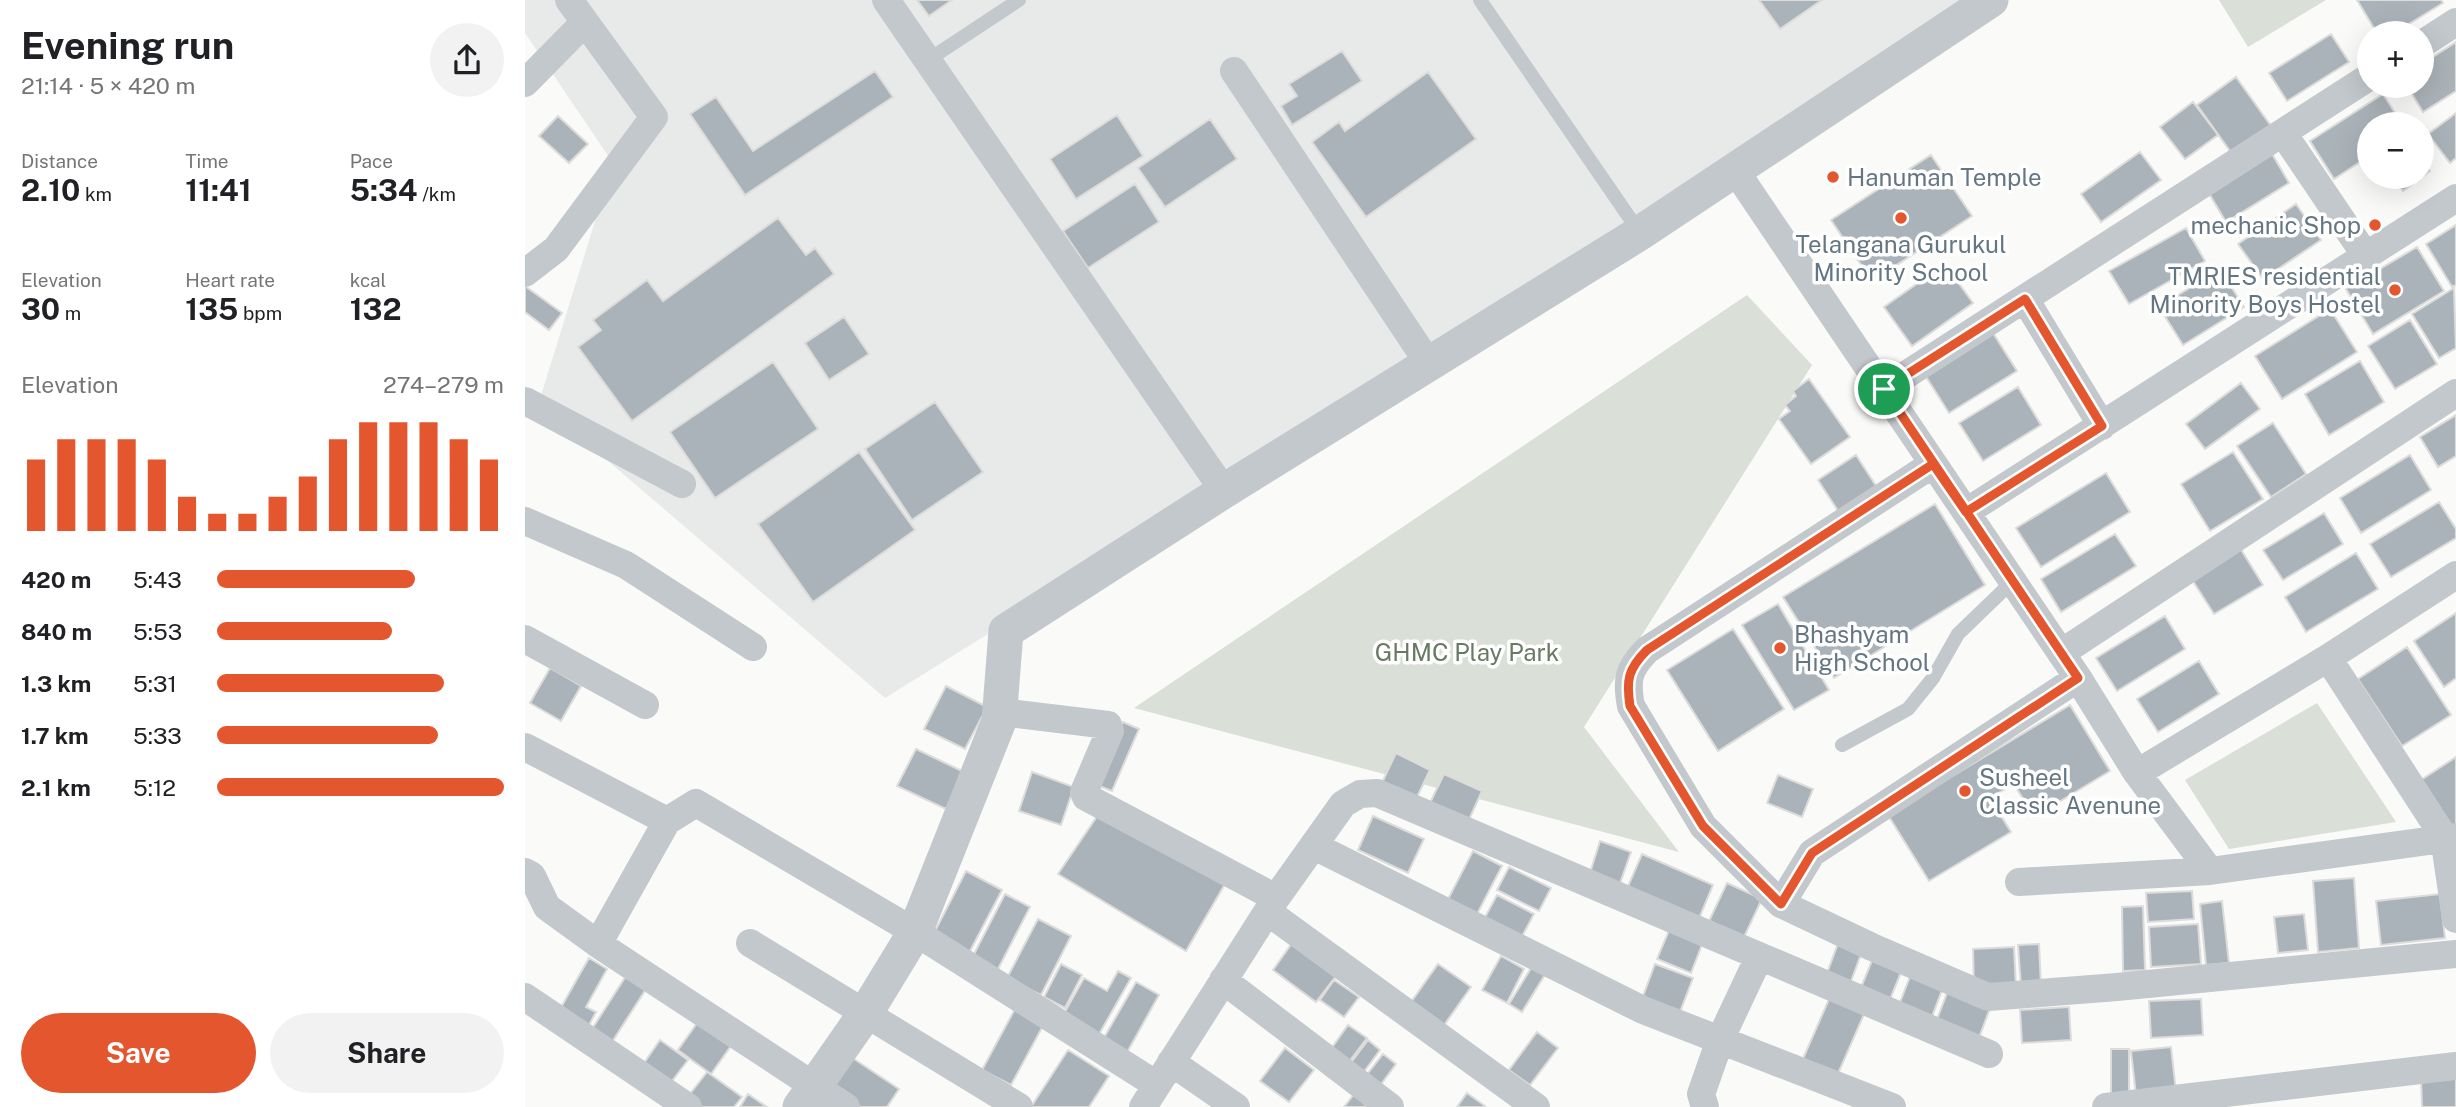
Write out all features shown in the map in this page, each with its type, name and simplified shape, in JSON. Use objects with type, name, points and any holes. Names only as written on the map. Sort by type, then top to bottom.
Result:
[{"type":"street","points":[[886,0],[1224,491]]},
{"type":"street","points":[[807,1097],[865,1014],[915,932],[1001,712],[1006,631],[1224,491],[1640,233],[1991,0]]},
{"type":"street","points":[[525,83],[577,11],[654,117],[556,249],[525,273]]},
{"type":"street","points":[[2434,36],[2456,22]]},
{"type":"street","points":[[1234,71],[1429,364]]},
{"type":"street","points":[[1884,389],[2357,85]]},
{"type":"street","points":[[2283,133],[2366,256]]},
{"type":"street","points":[[1735,170],[2078,678],[2137,773],[2210,871]]},
{"type":"street","points":[[1966,512],[2456,198]]},
{"type":"street","points":[[2025,299],[2102,426]]},
{"type":"street","points":[[2061,653],[2456,393]]},
{"type":"street","points":[[525,401],[682,484]]},
{"type":"street","points":[[1933,464],[1647,650],[1637,659],[1630,671],[1627,685],[1630,706],[1703,826],[1781,904],[1988,997],[2456,954]]},
{"type":"street","points":[[525,521],[626,565],[753,647]]},
{"type":"street","points":[[2137,773],[2327,658],[2456,575]]},
{"type":"street","points":[[525,639],[645,705]]},
{"type":"street","points":[[2327,658],[2450,837],[2456,919]]},
{"type":"street","points":[[1781,904],[1812,853],[2078,678]]},
{"type":"street","points":[[1001,712],[1108,725],[1109,731],[1084,792],[1086,797],[1272,905],[1536,1107]]},
{"type":"street","points":[[525,747],[667,821]]},
{"type":"street","points":[[1157,1085],[1272,905],[1343,804],[1360,794],[1377,793],[1989,1054]]},
{"type":"street","points":[[598,944],[667,821],[696,803],[915,932],[1157,1085],[1235,1107]]},
{"type":"street","points":[[2019,882],[2210,871],[2450,837]]},
{"type":"street","points":[[1314,846],[1643,1010],[1892,1107]]},
{"type":"street","points":[[525,872],[532,876],[547,907],[807,1097],[846,1107]]},
{"type":"street","points":[[750,943],[1019,1107]]},
{"type":"street","points":[[1705,1107],[1701,1094],[1720,1040],[1759,957]]},
{"type":"street","points":[[1223,980],[1390,1107]]},
{"type":"street","points":[[525,997],[688,1107]]},
{"type":"street","points":[[2106,1107],[2456,1066]]},
{"type":"lane","points":[[928,60],[1019,0]]},
{"type":"lane","points":[[1480,0],[1640,233]]},
{"type":"lane","points":[[1842,745],[1908,709],[1933,678],[1958,634],[2013,582]]},
{"type":"shaded area","points":[[525,0],[2007,0],[885,698],[539,402],[613,163],[525,33]]},
{"type":"green space","points":[[2219,0],[2326,0],[2248,47]]},
{"type":"green space","name":"GHMC Play Park","points":[[1747,295],[1812,365],[1584,727],[1679,852],[1134,708]]},
{"type":"green space","points":[[2317,703],[2396,822],[2229,849],[2185,780]]},
{"type":"building","points":[[917,0],[952,0],[929,16]]},
{"type":"building","points":[[1759,0],[1822,0],[1780,29]]},
{"type":"building","points":[[2357,0],[2441,0],[2443,3],[2414,21],[2370,21]]},
{"type":"building","points":[[2331,34],[2349,62],[2287,101],[2269,73]]},
{"type":"building","points":[[2456,42],[2456,91],[2423,112],[2414,98],[2434,98],[2434,56]]},
{"type":"building","points":[[1342,51],[1362,81],[1292,125],[1281,106],[1297,96],[1289,84]]},
{"type":"building","points":[[875,71],[893,97],[745,195],[690,114],[716,97],[753,151]]},
{"type":"building","points":[[1428,72],[1476,139],[1366,217],[1312,142],[1339,122],[1345,131]]},
{"type":"building","points":[[2236,77],[2276,133],[2235,158],[2197,105]]},
{"type":"building","points":[[2377,98],[2386,98],[2394,112],[2357,112],[2357,164],[2334,179],[2310,141]]},
{"type":"building","points":[[2193,102],[2218,135],[2185,159],[2160,127]]},
{"type":"building","points":[[2456,113],[2456,158],[2450,163],[2434,142],[2434,130]]},
{"type":"building","points":[[1117,115],[1143,156],[1076,199],[1050,159]]},
{"type":"building","points":[[558,116],[588,144],[569,163],[539,136]]},
{"type":"building","points":[[1210,119],[1237,159],[1165,207],[1138,168]]},
{"type":"building","points":[[2140,152],[2161,180],[2101,222],[2081,194]]},
{"type":"building","points":[[2271,152],[2289,183],[2226,222],[2207,190]]},
{"type":"building","name":"Telangana Gurukul Minority School","points":[[1931,155],[1972,216],[1872,281],[1831,220]]},
{"type":"building","points":[[1135,184],[1159,222],[1088,268],[1063,231]]},
{"type":"building","points":[[2296,204],[2321,240],[2263,279],[2238,244]]},
{"type":"building","points":[[778,218],[806,255],[815,248],[834,274],[632,421],[578,347],[601,330],[593,320],[647,280],[663,301]]},
{"type":"building","points":[[2456,225],[2456,285],[2452,287],[2426,244]]},
{"type":"building","points":[[2186,228],[2205,261],[2129,304],[2109,271]]},
{"type":"building","name":"TMRIES residential Minority Boys Hostel","points":[[2417,247],[2444,291],[2373,334],[2346,289]]},
{"type":"building","points":[[1945,264],[1973,303],[1912,346],[1884,307]]},
{"type":"building","points":[[2220,269],[2244,307],[2183,345],[2159,307]]},
{"type":"building","points":[[525,286],[562,313],[549,330],[525,312]]},
{"type":"building","points":[[2454,288],[2456,348],[2439,358],[2412,314]]},
{"type":"building","points":[[2330,309],[2357,352],[2282,399],[2255,356]]},
{"type":"building","points":[[844,317],[869,354],[829,380],[805,343]]},
{"type":"building","points":[[2410,320],[2437,364],[2395,389],[2368,346]]},
{"type":"building","points":[[1993,333],[2017,371],[1949,413],[1925,375]]},
{"type":"building","points":[[2360,361],[2384,402],[2329,435],[2305,394]]},
{"type":"building","points":[[773,362],[818,429],[715,498],[670,432]]},
{"type":"building","points":[[1809,379],[1850,437],[1811,464],[1779,419],[1790,411],[1785,405],[1796,396],[1793,391]]},
{"type":"building","points":[[2241,383],[2260,409],[2205,449],[2186,424]]},
{"type":"building","points":[[2018,387],[2041,425],[1983,461],[1959,423]]},
{"type":"building","points":[[935,402],[983,472],[912,520],[865,449]]},
{"type":"building","points":[[2456,415],[2456,456],[2438,467],[2420,437]]},
{"type":"building","points":[[2273,423],[2306,474],[2271,497],[2237,446]]},
{"type":"building","points":[[859,452],[915,530],[813,602],[758,524]]},
{"type":"building","points":[[2233,452],[2263,499],[2210,531],[2181,484]]},
{"type":"building","points":[[1856,455],[1880,492],[1842,517],[1818,480]]},
{"type":"building","points":[[2410,455],[2431,490],[2361,533],[2340,498]]},
{"type":"building","points":[[2106,473],[2130,512],[2041,567],[2016,528]]},
{"type":"building","points":[[2439,502],[2456,529],[2456,538],[2391,577],[2370,544]]},
{"type":"building","points":[[1935,504],[1985,585],[1834,678],[1783,597]]},
{"type":"building","points":[[2324,513],[2343,544],[2283,580],[2263,550]]},
{"type":"building","points":[[2115,534],[2136,566],[2061,612],[2041,579]]},
{"type":"building","points":[[2240,548],[2263,585],[2214,614],[2191,578]]},
{"type":"building","points":[[2356,553],[2378,589],[2306,632],[2285,597]]},
{"type":"building","points":[[1778,604],[1829,690],[1794,710],[1742,625]]},
{"type":"building","points":[[2456,613],[2456,678],[2444,687],[2414,641]]},
{"type":"building","points":[[2165,616],[2185,649],[2117,691],[2096,658]]},
{"type":"building","points":[[1733,629],[1784,709],[1718,751],[1667,670]]},
{"type":"building","points":[[2407,647],[2451,715],[2402,746],[2358,679]]},
{"type":"building","points":[[2199,661],[2219,694],[2158,732],[2137,699]]},
{"type":"building","points":[[550,668],[581,686],[561,721],[530,703]]},
{"type":"building","points":[[946,686],[987,707],[965,749],[924,729]]},
{"type":"building","name":"Susheel Classic Avenune","points":[[2070,705],[2110,771],[2034,817],[2014,784],[1990,798],[2011,832],[1929,881],[1888,815]]},
{"type":"building","points":[[1123,722],[1139,729],[1112,791],[1097,785]]},
{"type":"building","points":[[916,749],[964,772],[946,809],[897,786]]},
{"type":"building","points":[[1396,753],[1430,770],[1415,801],[1381,785]]},
{"type":"building","points":[[2456,757],[2456,827],[2453,829],[2421,780]]},
{"type":"building","points":[[1032,772],[1074,787],[1061,825],[1019,811]]},
{"type":"building","points":[[1444,774],[1482,791],[1467,824],[1428,807]]},
{"type":"building","points":[[1778,775],[1813,789],[1802,817],[1767,803]]},
{"type":"building","points":[[1098,815],[1225,884],[1186,951],[1058,874]]},
{"type":"building","points":[[1373,816],[1424,839],[1408,873],[1358,850]]},
{"type":"building","points":[[1600,841],[1631,852],[1619,886],[1589,876]]},
{"type":"building","points":[[1473,851],[1502,866],[1475,918],[1446,903]]},
{"type":"building","points":[[1642,854],[1713,885],[1698,921],[1626,891]]},
{"type":"building","points":[[1509,867],[1551,888],[1539,911],[1497,890]]},
{"type":"building","points":[[966,871],[1002,890],[969,953],[933,935]]},
{"type":"building","points":[[2354,878],[2359,948],[2318,952],[2313,881]]},
{"type":"building","points":[[1727,883],[1762,899],[1744,937],[1709,921]]},
{"type":"building","points":[[2192,891],[2194,919],[2148,922],[2146,893]]},
{"type":"building","points":[[1005,894],[1030,907],[997,971],[972,958]]},
{"type":"building","points":[[2440,894],[2445,938],[2381,945],[2376,901]]},
{"type":"building","points":[[1497,895],[1534,914],[1520,940],[1483,921]]},
{"type":"building","points":[[2222,901],[2229,963],[2206,965],[2200,904]]},
{"type":"building","points":[[2143,906],[2145,970],[2123,971],[2122,907]]},
{"type":"building","points":[[2304,914],[2308,950],[2278,953],[2274,917]]},
{"type":"building","points":[[1038,919],[1071,936],[1041,995],[1007,978]]},
{"type":"building","points":[[2198,924],[2201,964],[2151,967],[2149,927]]},
{"type":"building","points":[[1670,928],[1703,942],[1691,973],[1657,959]]},
{"type":"building","points":[[1840,938],[1864,946],[1850,984],[1826,976]]},
{"type":"building","points":[[1295,939],[1339,972],[1316,1002],[1273,970]]},
{"type":"building","points":[[2039,944],[2041,986],[2021,987],[2018,945]]},
{"type":"building","points":[[2014,947],[2016,987],[1974,988],[1973,949]]},
{"type":"building","points":[[1875,953],[1904,965],[1889,1002],[1860,990]]},
{"type":"building","points":[[1501,956],[1524,969],[1507,1003],[1482,990]]},
{"type":"building","points":[[589,958],[607,969],[586,1007],[596,1012],[588,1027],[559,1011]]},
{"type":"building","points":[[1061,964],[1082,975],[1065,1008],[1044,997]]},
{"type":"building","points":[[1438,964],[1471,987],[1442,1028],[1409,1005]]},
{"type":"building","points":[[1655,964],[1693,978],[1680,1012],[1642,999]]},
{"type":"building","points":[[1533,965],[1546,973],[1522,1012],[1509,1004]]},
{"type":"building","points":[[1913,969],[1945,982],[1930,1022],[1897,1010]]},
{"type":"building","points":[[1118,971],[1131,978],[1098,1036],[1062,1017],[1084,978],[1107,991]]},
{"type":"building","points":[[626,976],[646,989],[612,1042],[592,1029]]},
{"type":"building","points":[[1334,980],[1359,997],[1344,1017],[1320,1000]]},
{"type":"building","points":[[1136,982],[1159,995],[1125,1056],[1101,1043]]},
{"type":"building","points":[[1949,988],[1992,1003],[1977,1043],[1934,1027]]},
{"type":"building","points":[[1830,997],[1865,1012],[1837,1076],[1802,1061]]},
{"type":"building","points":[[2201,999],[2203,1035],[2151,1038],[2149,1001]]},
{"type":"building","points":[[2069,1007],[2071,1040],[2022,1043],[2020,1010]]},
{"type":"building","points":[[1015,1009],[1044,1024],[1011,1085],[982,1070]]},
{"type":"building","points":[[700,1019],[733,1043],[711,1074],[678,1050]]},
{"type":"building","points":[[1348,1025],[1367,1038],[1349,1062],[1331,1049]]},
{"type":"building","points":[[1537,1032],[1558,1048],[1530,1085],[1509,1070]]},
{"type":"building","points":[[660,1040],[688,1060],[669,1085],[642,1066]]},
{"type":"building","points":[[1368,1040],[1380,1050],[1363,1073],[1350,1064]]},
{"type":"building","points":[[2171,1047],[2176,1091],[2136,1095],[2131,1051]]},
{"type":"building","points":[[1285,1048],[1314,1070],[1289,1102],[1260,1081]]},
{"type":"building","points":[[2111,1049],[2129,1049],[2129,1094],[2111,1094]]},
{"type":"building","points":[[1068,1050],[1109,1076],[1089,1107],[1031,1107]]},
{"type":"building","points":[[1383,1054],[1396,1064],[1379,1087],[1365,1077]]},
{"type":"building","points":[[851,1057],[899,1089],[887,1107],[860,1107],[830,1087]]},
{"type":"building","points":[[707,1072],[742,1097],[734,1107],[696,1107],[686,1099]]},
{"type":"building","points":[[2456,1077],[2456,1107],[2422,1107],[2421,1079]]},
{"type":"building","points":[[1355,1093],[1367,1107],[1344,1107]]},
{"type":"building","points":[[1467,1093],[1485,1106],[1457,1107]]},
{"type":"building","points":[[748,1094],[767,1107],[740,1107]]},
{"type":"place","name":"Hanuman Temple","points":[[1833,177]]},
{"type":"place","name":"Telangana Gurukul Minority School","points":[[1901,218]]},
{"type":"place","name":"mechanic Shop","points":[[2375,225]]},
{"type":"place","name":"TMRIES residential Minority Boys Hostel","points":[[2395,290]]},
{"type":"place","name":"Bhashyam High School","points":[[1780,648]]},
{"type":"place","name":"Susheel Classic Avenune","points":[[1965,791]]},
{"type":"route","points":[[1884,389],[1933,464],[2078,678],[1812,853],[1781,904],[1703,826],[1630,706],[1627,685],[1630,671],[1637,659],[1933,464],[1966,512],[2102,426],[2025,299],[1884,389]]}]
